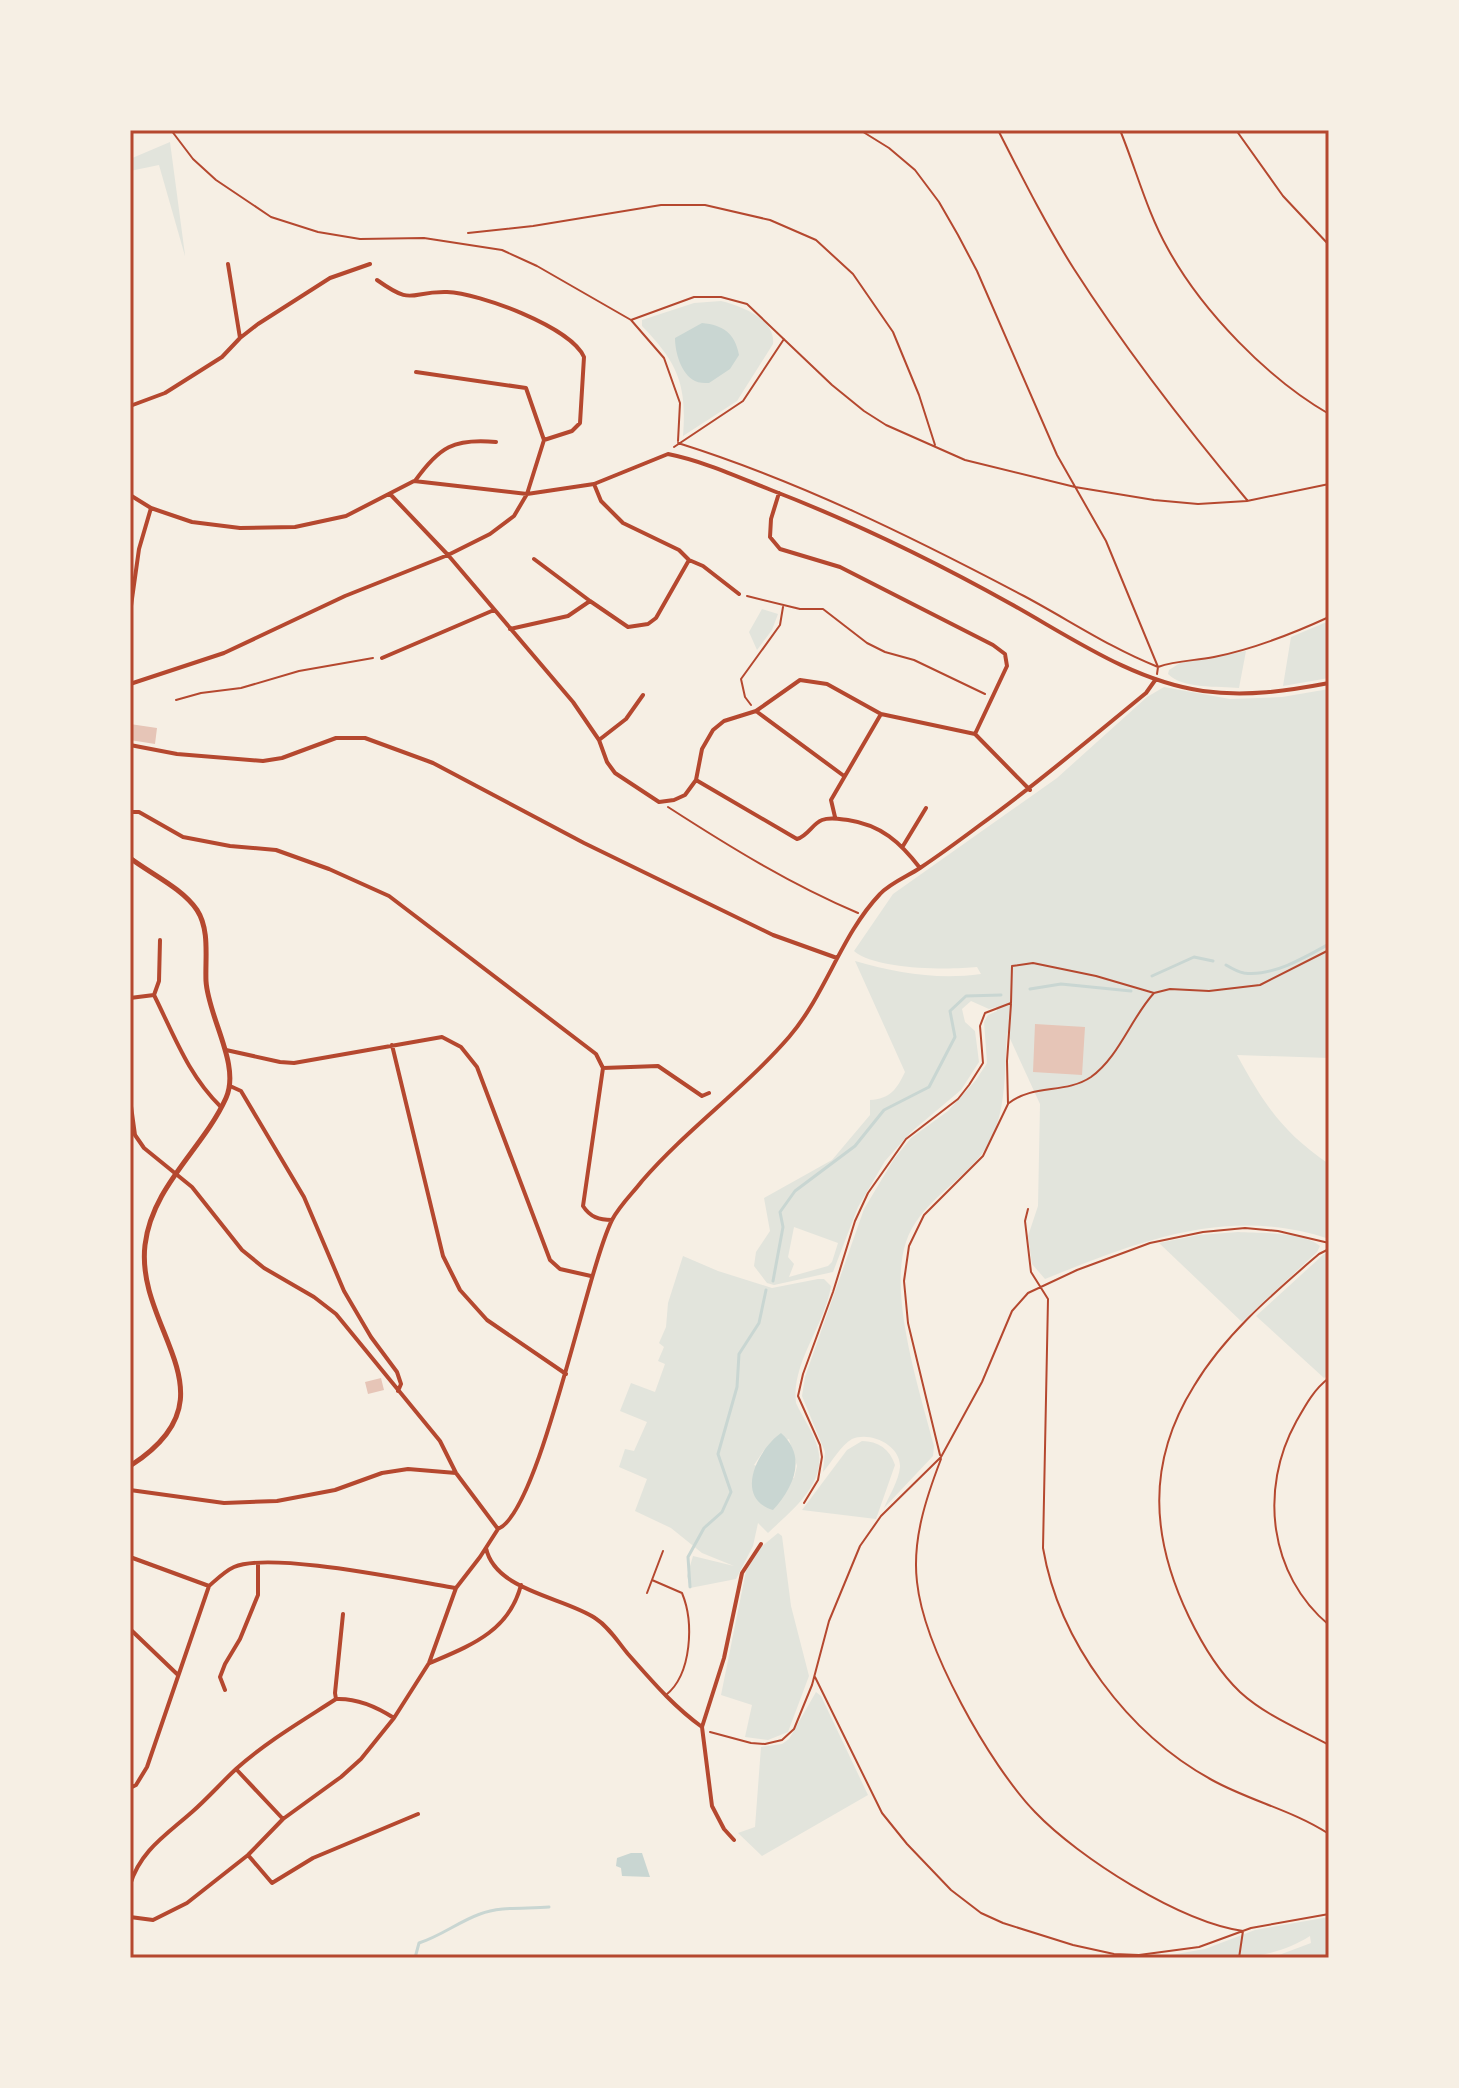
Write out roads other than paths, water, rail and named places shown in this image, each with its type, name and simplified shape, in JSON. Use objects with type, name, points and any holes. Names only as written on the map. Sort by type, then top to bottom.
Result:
[{"type":"street","points":[[228,264],[240,338]]},
{"type":"street","points":[[130,406],[165,393],[222,357],[240,338],[330,278],[370,264]]},
{"type":"street","points":[[377,280],[397,294],[411,298],[447,292],[506,305],[568,338],[580,348],[584,357],[580,423],[572,431],[544,440]]},
{"type":"street","points":[[130,684],[224,653],[345,596],[448,555],[490,534],[514,516],[527,494],[544,440],[526,388],[416,372]]},
{"type":"street","points":[[130,495],[151,508],[192,522],[240,528],[295,527],[346,516],[390,494],[414,481],[432,457],[450,445],[471,439],[496,442]]},
{"type":"street","points":[[414,481],[527,494],[594,484],[668,454],[826,511],[959,575],[1117,663],[1170,684],[1236,695],[1329,683]]},
{"type":"street","points":[[594,484],[601,501],[623,523],[679,550],[739,594]]},
{"type":"street","points":[[779,493],[771,519],[770,537],[780,549],[840,567],[1005,654],[1007,666],[975,734]]},
{"type":"street","points":[[390,494],[448,555],[573,702],[599,740],[615,773],[659,802],[685,795],[696,780],[702,749],[713,730],[724,721],[756,711],[800,680],[827,684],[881,714],[975,734],[1030,790]]},
{"type":"street","points":[[130,613],[139,549],[151,508]]},
{"type":"street","points":[[534,559],[628,627],[648,624],[656,618],[689,560]]},
{"type":"street","points":[[510,629],[568,616],[590,601]]},
{"type":"street","points":[[382,658],[494,610]]},
{"type":"street","points":[[130,1917],[153,1920],[171,1914],[248,1855],[283,1819],[361,1759],[394,1718],[429,1663],[456,1588],[498,1529],[507,1524],[519,1506],[566,1374],[591,1276],[620,1206],[657,1164],[789,1037],[821,991],[862,915],[882,891],[920,868],[1030,790],[1146,693],[1156,679]]},
{"type":"street","points":[[599,740],[626,719],[643,695]]},
{"type":"street","points":[[756,711],[844,776]]},
{"type":"street","points":[[836,818],[831,800],[881,714]]},
{"type":"street","points":[[130,745],[177,754],[263,761],[336,738],[365,738],[433,763],[584,843],[773,935],[838,958]]},
{"type":"street","points":[[696,780],[797,839],[803,838],[820,821],[836,818],[865,823],[888,834],[903,846],[920,868]]},
{"type":"street","points":[[903,846],[926,808]]},
{"type":"street","points":[[130,812],[139,812],[183,837],[230,846],[276,850],[389,896],[596,1054],[603,1068],[583,1206],[587,1213],[600,1220],[612,1220]]},
{"type":"street","points":[[130,858],[186,898],[198,912],[204,928],[207,986],[231,1074],[230,1086],[221,1107],[159,1198],[151,1218],[143,1259],[149,1295],[177,1361],[180,1405],[164,1437],[130,1466]]},
{"type":"street","points":[[160,940],[159,981],[154,995],[195,1077],[221,1107]]},
{"type":"street","points":[[130,998],[154,995]]},
{"type":"street","points":[[223,1050],[294,1063],[442,1037],[461,1047],[470,1056],[550,1260],[560,1269],[591,1276]]},
{"type":"street","points":[[392,1045],[443,1256],[460,1290],[487,1320],[566,1374]]},
{"type":"street","points":[[603,1068],[658,1066],[702,1096],[709,1093]]},
{"type":"street","points":[[230,1086],[241,1091],[304,1197],[344,1291],[371,1337],[397,1372],[401,1384],[398,1391]]},
{"type":"street","points":[[130,1099],[135,1135],[144,1148],[192,1187],[242,1250],[264,1268],[314,1297],[336,1314],[440,1441],[456,1473],[498,1529]]},
{"type":"street","points":[[130,1490],[224,1503],[277,1501],[335,1490],[382,1473],[408,1469],[456,1473]]},
{"type":"street","points":[[734,1840],[724,1829],[712,1806],[702,1727],[724,1658],[742,1573],[761,1544]]},
{"type":"street","points":[[486,1548],[488,1559],[507,1577],[598,1619],[665,1696],[702,1727]]},
{"type":"street","points":[[130,1557],[209,1586]]},
{"type":"street","points":[[130,1788],[136,1785],[147,1767],[209,1586],[234,1567],[258,1563],[299,1563],[456,1588]]},
{"type":"street","points":[[225,1690],[220,1677],[258,1595],[258,1563]]},
{"type":"street","points":[[429,1663],[470,1646],[498,1627],[521,1585]]},
{"type":"street","points":[[336,1699],[343,1614]]},
{"type":"street","points":[[130,1629],[177,1674]]},
{"type":"street","points":[[130,1885],[136,1866],[149,1849],[236,1769],[272,1740],[336,1699],[345,1698],[372,1706],[394,1718]]},
{"type":"street","points":[[236,1769],[283,1819]]},
{"type":"street","points":[[248,1855],[272,1883],[313,1858],[418,1814]]},
{"type":"lane","points":[[647,1593],[663,1551]]},
{"type":"lane","points":[[652,1580],[682,1593],[691,1643],[674,1689],[665,1696]]},
{"type":"waterway","points":[[1226,965],[1244,973],[1266,972],[1288,965],[1329,944]]},
{"type":"waterway","points":[[1152,976],[1194,957],[1213,961]]},
{"type":"waterway","points":[[1030,989],[1061,984],[1131,991]]},
{"type":"waterway","points":[[773,1281],[783,1227],[780,1212],[795,1191],[855,1146],[884,1110],[929,1087],[955,1037],[950,1011],[966,996],[1001,995]]},
{"type":"waterway","points":[[690,1587],[688,1557],[704,1528],[722,1512],[731,1492],[718,1454],[737,1387],[739,1354],[759,1323],[766,1290]]},
{"type":"waterway","points":[[415,1958],[419,1943],[480,1914],[505,1909],[549,1907]]}]
